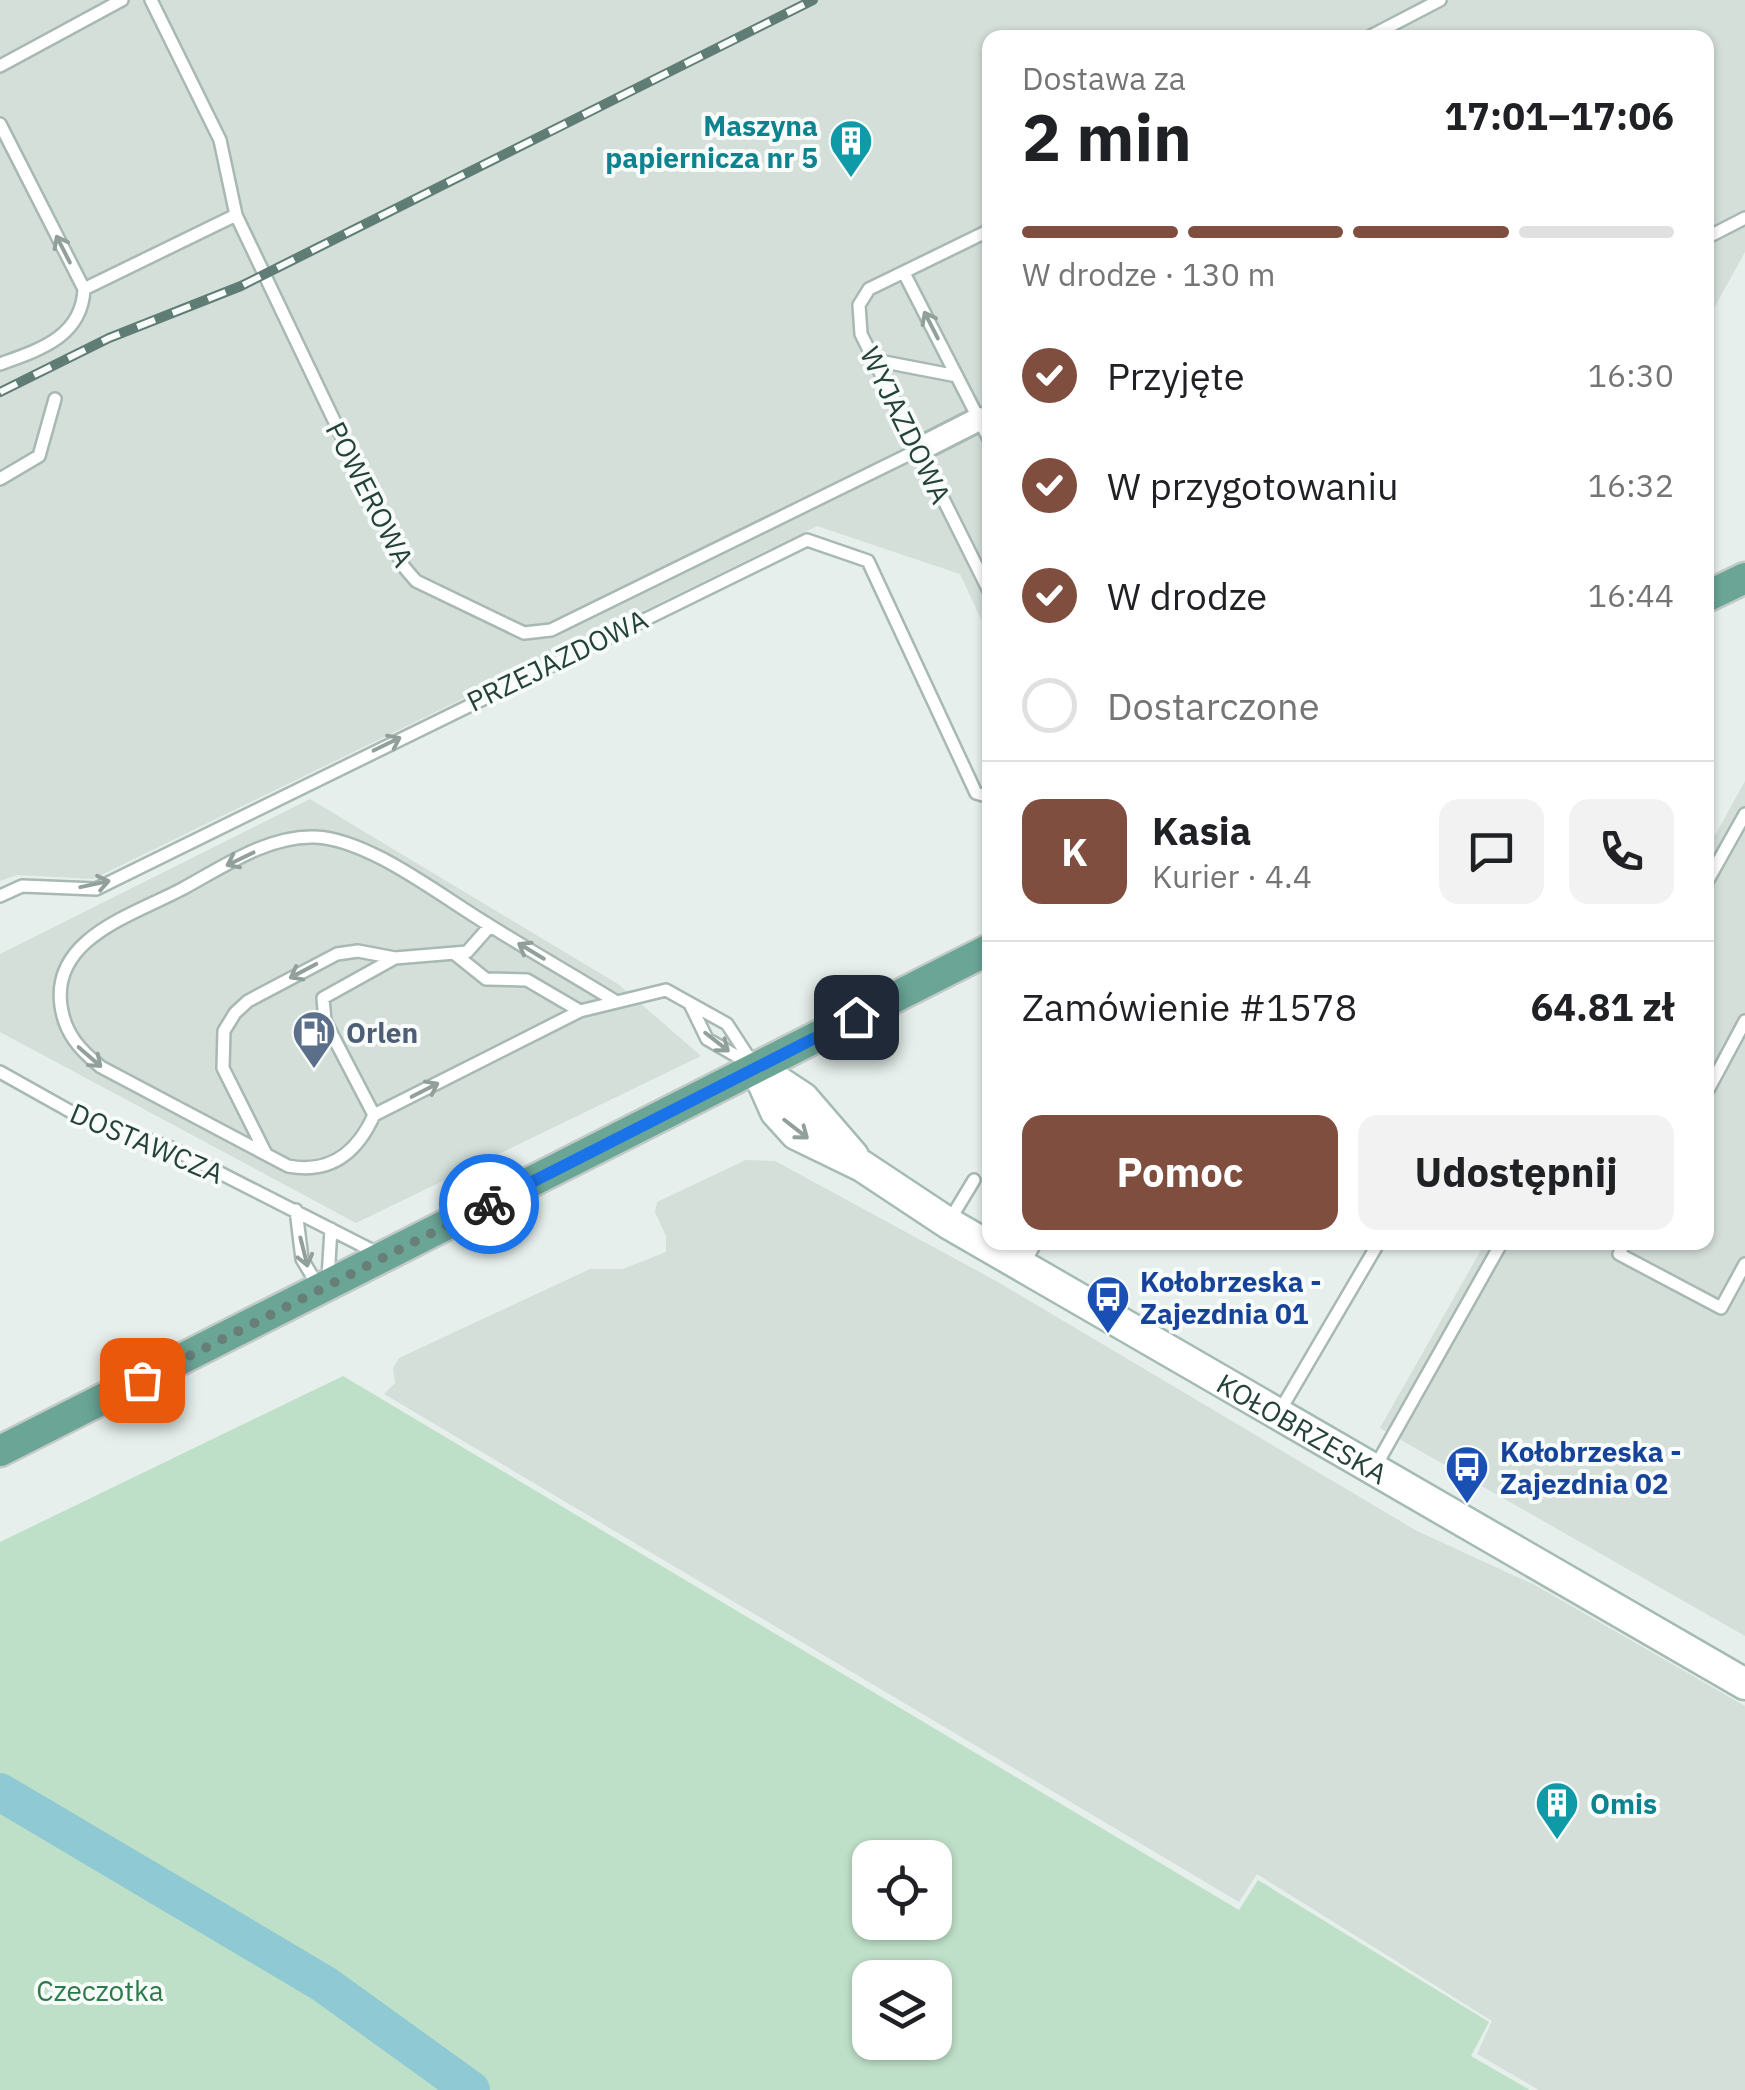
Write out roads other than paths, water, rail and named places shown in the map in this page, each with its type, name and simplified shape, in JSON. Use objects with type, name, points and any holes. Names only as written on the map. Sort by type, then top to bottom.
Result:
[{"type":"main road","points":[[1714,593],[1745,578]]},
{"type":"main road","points":[[2,1446],[321,1290],[982,954]]},
{"type":"street","name":"POWEROWA","points":[[918,450],[979,420]]},
{"type":"street","name":"KOŁOBRZESKA","points":[[756,1067],[803,1098],[862,1166],[948,1222],[982,1235]]},
{"type":"street","name":"KOŁOBRZESKA","points":[[1030,1254],[1278,1414],[1745,1684]]},
{"type":"lane","points":[[0,66],[122,0]]},
{"type":"lane","name":"POWEROWA","points":[[150,0],[220,140],[236,215],[404,567],[416,581],[524,633],[551,630],[918,450]]},
{"type":"lane","points":[[1382,30],[1440,0]]},
{"type":"lane","points":[[0,124],[84,289],[82,310],[72,328],[56,340],[0,364]]},
{"type":"lane","points":[[84,289],[236,215]]},
{"type":"lane","points":[[1714,234],[1745,218]]},
{"type":"lane","points":[[982,234],[904,274],[982,426]]},
{"type":"lane","name":"WYJAZDOWA","points":[[904,274],[869,289],[859,304],[861,334],[982,576]]},
{"type":"lane","points":[[874,360],[957,376]]},
{"type":"lane","points":[[0,479],[39,456],[55,399]]},
{"type":"lane","name":"PRZEJAZDOWA","points":[[0,896],[22,886],[96,888],[807,540],[868,561],[976,793],[982,795]]},
{"type":"lane","points":[[1714,869],[1745,814]]},
{"type":"lane","points":[[614,1000],[350,844],[315,837],[292,838],[239,859],[84,941],[62,969],[60,998],[64,1024],[80,1051],[101,1067],[288,1166],[320,1168],[358,1144],[374,1116],[580,1011],[614,1000],[666,990],[728,1024],[756,1067]]},
{"type":"lane","points":[[267,1155],[223,1068],[224,1031],[235,1013],[248,1000],[337,954],[358,950],[395,958],[456,955],[474,948],[490,926]]},
{"type":"lane","points":[[456,955],[486,978],[527,980],[580,1011]]},
{"type":"lane","points":[[374,1116],[320,1004],[395,958]]},
{"type":"lane","points":[[690,1004],[707,1039],[756,1067]]},
{"type":"lane","points":[[1714,1079],[1745,1021]]},
{"type":"lane","name":"DOSTAWCZA","points":[[0,1072],[75,1114],[171,1148],[385,1257]]},
{"type":"lane","points":[[948,1222],[974,1180]]},
{"type":"lane","points":[[296,1210],[302,1260],[321,1290]]},
{"type":"lane","points":[[321,1290],[332,1260],[331,1228]]},
{"type":"lane","points":[[1278,1414],[1373,1250]]},
{"type":"lane","points":[[1374,1469],[1497,1250]]},
{"type":"lane","points":[[1621,1250],[1619,1254],[1721,1308],[1745,1264]]},
{"type":"waterway","name":"Czeczotka","points":[[0,1792],[324,1984],[471,2090]]},
{"type":"railway","points":[[0,392],[109,338],[241,286],[813,0]]},
{"type":"place","name":"Maszyna papiernicza nr 5","points":[[851,179]]},
{"type":"place","name":"Orlen","points":[[314,1070]]},
{"type":"place","name":"Kołobrzeska - Zajezdnia 01","points":[[1108,1335]]},
{"type":"place","name":"Kołobrzeska - Zajezdnia 02","points":[[1467,1505]]},
{"type":"place","name":"Omis","points":[[1557,1841]]}]
